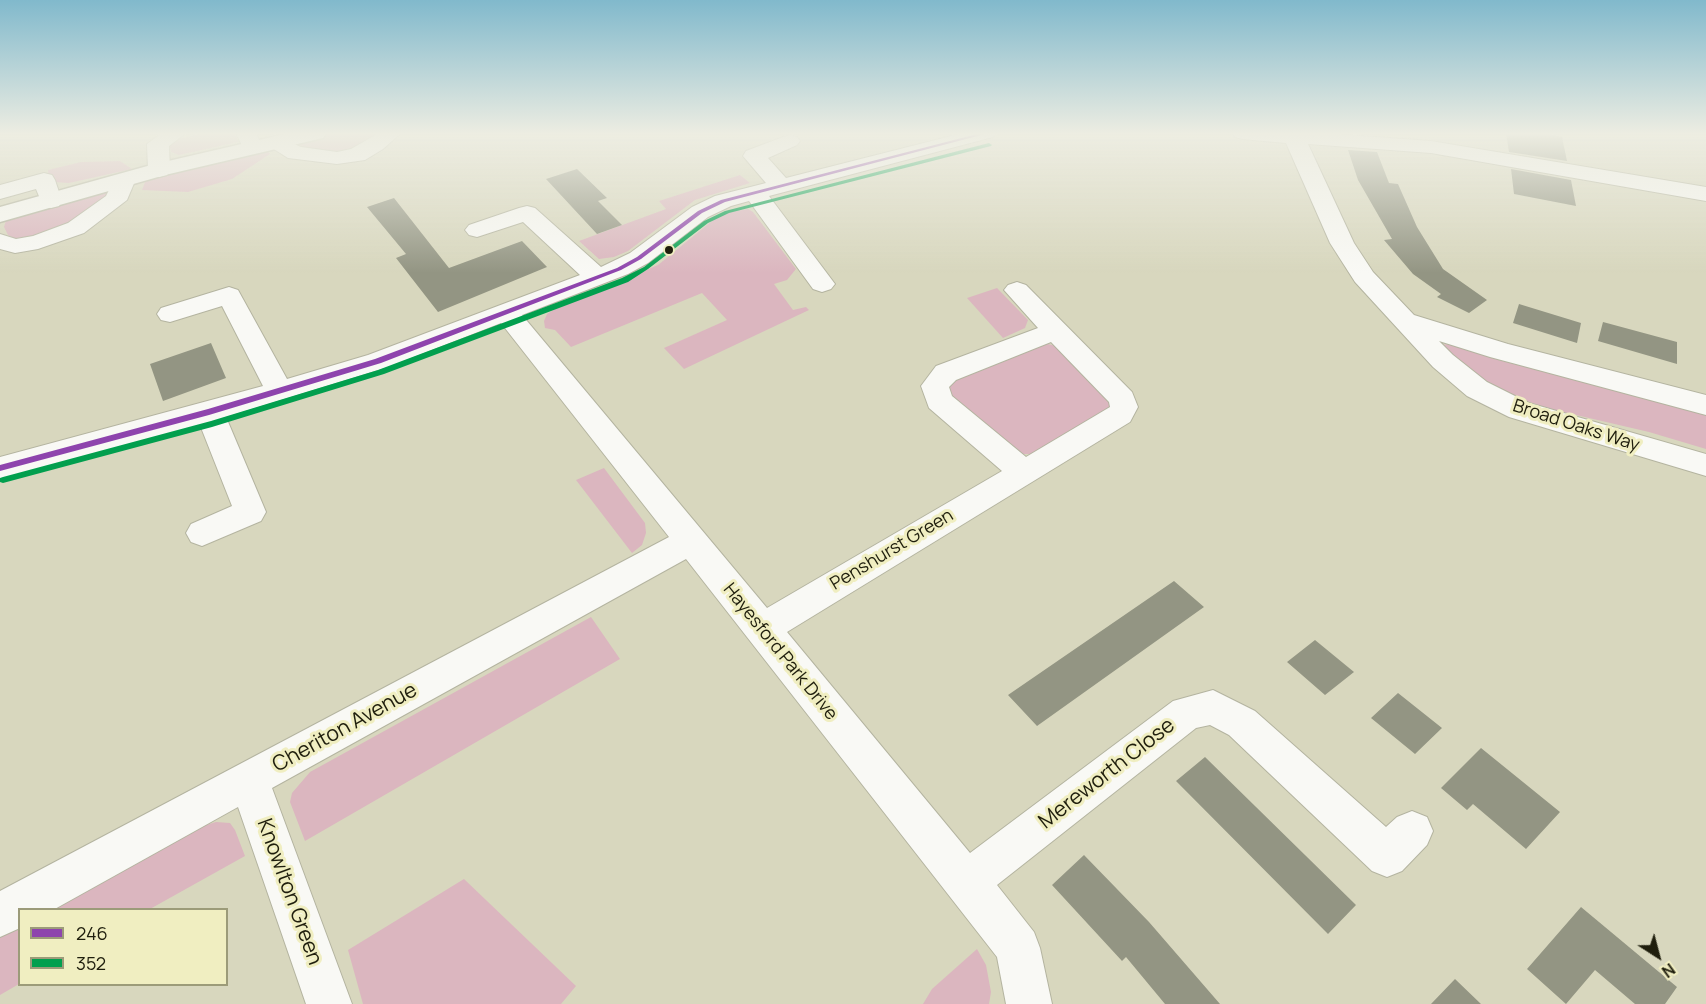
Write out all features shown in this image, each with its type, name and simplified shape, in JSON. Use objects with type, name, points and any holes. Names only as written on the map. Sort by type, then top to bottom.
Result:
[{"type":"street","points":[[0,192],[44,180],[51,201]]},
{"type":"street","points":[[0,215],[128,180]]},
{"type":"street","points":[[774,180],[780,185]]},
{"type":"street","points":[[0,468],[209,412],[378,361],[597,277],[639,258],[700,212],[754,192],[800,180]]},
{"type":"street","name":"Broad Oaks Way","points":[[1314,180],[1342,243],[1365,277],[1402,320],[1443,361],[1478,389],[1519,410],[1706,465]]},
{"type":"street","points":[[1634,180],[1706,194]]},
{"type":"street","points":[[0,241],[15,246],[38,242],[76,228],[116,200],[124,181]]},
{"type":"street","points":[[754,192],[822,284]]},
{"type":"street","points":[[477,230],[526,213],[597,277]]},
{"type":"street","name":"Penshurst Green","points":[[762,629],[1120,415],[1125,407],[1122,399],[1017,290]]},
{"type":"street","points":[[170,314],[229,295],[279,390]]},
{"type":"street","name":"Hayesford Park Drive","points":[[506,312],[1018,948],[1029,1004]]},
{"type":"street","points":[[1402,320],[1500,351],[1706,405]]},
{"type":"street","points":[[1023,471],[939,401],[935,386],[946,373],[1056,331]]},
{"type":"street","points":[[202,533],[250,512],[209,412]]},
{"type":"street","name":"Cheriton Avenue","points":[[0,915],[690,541]]},
{"type":"street","name":"Mereworth Close","points":[[967,882],[1186,712],[1213,707],[1242,723],[1387,856],[1412,831]]},
{"type":"street","name":"Knowlton Green","points":[[249,780],[329,1004]]},
{"type":"shaded area","points":[[42,180],[83,180],[69,183],[37,181]]},
{"type":"shaded area","points":[[149,180],[229,180],[188,192],[142,190],[145,182]]},
{"type":"shaded area","points":[[725,180],[746,180],[750,183],[695,200],[628,251],[614,257],[599,259],[579,241],[666,209],[659,201]]},
{"type":"shaded area","points":[[108,189],[110,197],[86,217],[30,238],[15,239],[8,235],[4,227],[7,217]]},
{"type":"shaded area","points":[[748,209],[753,212],[796,269],[787,280],[774,284],[793,310],[806,307],[809,310],[684,369],[664,348],[727,320],[702,293],[571,347],[555,330],[545,328],[544,321],[547,314],[558,307],[658,265],[713,220],[725,213]]},
{"type":"shaded area","points":[[997,288],[1028,320],[1025,328],[1003,338],[967,298]]},
{"type":"shaded area","points":[[1048,344],[1059,347],[1109,397],[1111,408],[1031,454],[1023,454],[1017,453],[949,400],[946,384],[1038,345]]},
{"type":"shaded area","points":[[1451,344],[1495,359],[1706,414],[1706,449],[1649,432],[1546,408],[1503,392],[1482,382],[1438,345]]},
{"type":"shaded area","points":[[604,468],[645,523],[646,533],[642,545],[632,553],[576,480]]},
{"type":"shaded area","points":[[591,617],[620,659],[305,841],[290,802],[292,793],[310,772]]},
{"type":"shaded area","points":[[216,822],[230,823],[245,856],[152,908],[56,908],[203,826]]},
{"type":"shaded area","points":[[464,879],[576,986],[561,1004],[363,1004],[348,950]]},
{"type":"shaded area","points":[[18,928],[18,985],[0,995],[0,938]]},
{"type":"shaded area","points":[[977,949],[986,965],[991,992],[989,1004],[923,1004],[932,989]]},
{"type":"building","points":[[547,180],[588,180],[607,198],[598,201],[622,225],[597,234]]},
{"type":"building","points":[[1358,180],[1388,180],[1389,183],[1398,184],[1417,227],[1443,269],[1487,300],[1469,313],[1437,297],[1441,294],[1413,274],[1384,240],[1392,239]]},
{"type":"building","points":[[1512,180],[1571,180],[1576,206],[1514,194]]},
{"type":"building","points":[[394,198],[449,268],[522,241],[547,267],[438,312],[396,258],[406,254],[367,207]]},
{"type":"building","points":[[1519,304],[1581,323],[1577,343],[1513,323]]},
{"type":"building","points":[[1603,322],[1677,342],[1677,364],[1598,341]]},
{"type":"building","points":[[211,343],[226,378],[163,401],[150,364]]},
{"type":"building","points":[[1174,581],[1204,607],[1037,726],[1008,695]]},
{"type":"building","points":[[1315,640],[1354,672],[1325,695],[1287,662]]},
{"type":"building","points":[[1398,693],[1442,728],[1415,754],[1371,718]]},
{"type":"building","points":[[1481,748],[1560,812],[1526,849],[1473,804],[1467,810],[1441,788]]},
{"type":"building","points":[[1205,757],[1356,905],[1328,934],[1176,781]]},
{"type":"building","points":[[1084,855],[1149,922],[1220,1004],[1165,1004],[1126,957],[1122,961],[1052,885]]},
{"type":"building","points":[[1581,907],[1677,987],[1665,1004],[1635,1004],[1595,970],[1566,1004],[1527,969]]},
{"type":"building","points":[[1455,979],[1481,1004],[1431,1004]]},
{"type":"transit line","name":"246","points":[[0,468],[209,412],[378,361],[619,269],[639,258],[700,212],[723,201],[805,180]]},
{"type":"transit line","name":"352","points":[[3,480],[212,424],[381,372],[625,280],[646,268],[706,222],[727,212],[853,180]]}]
